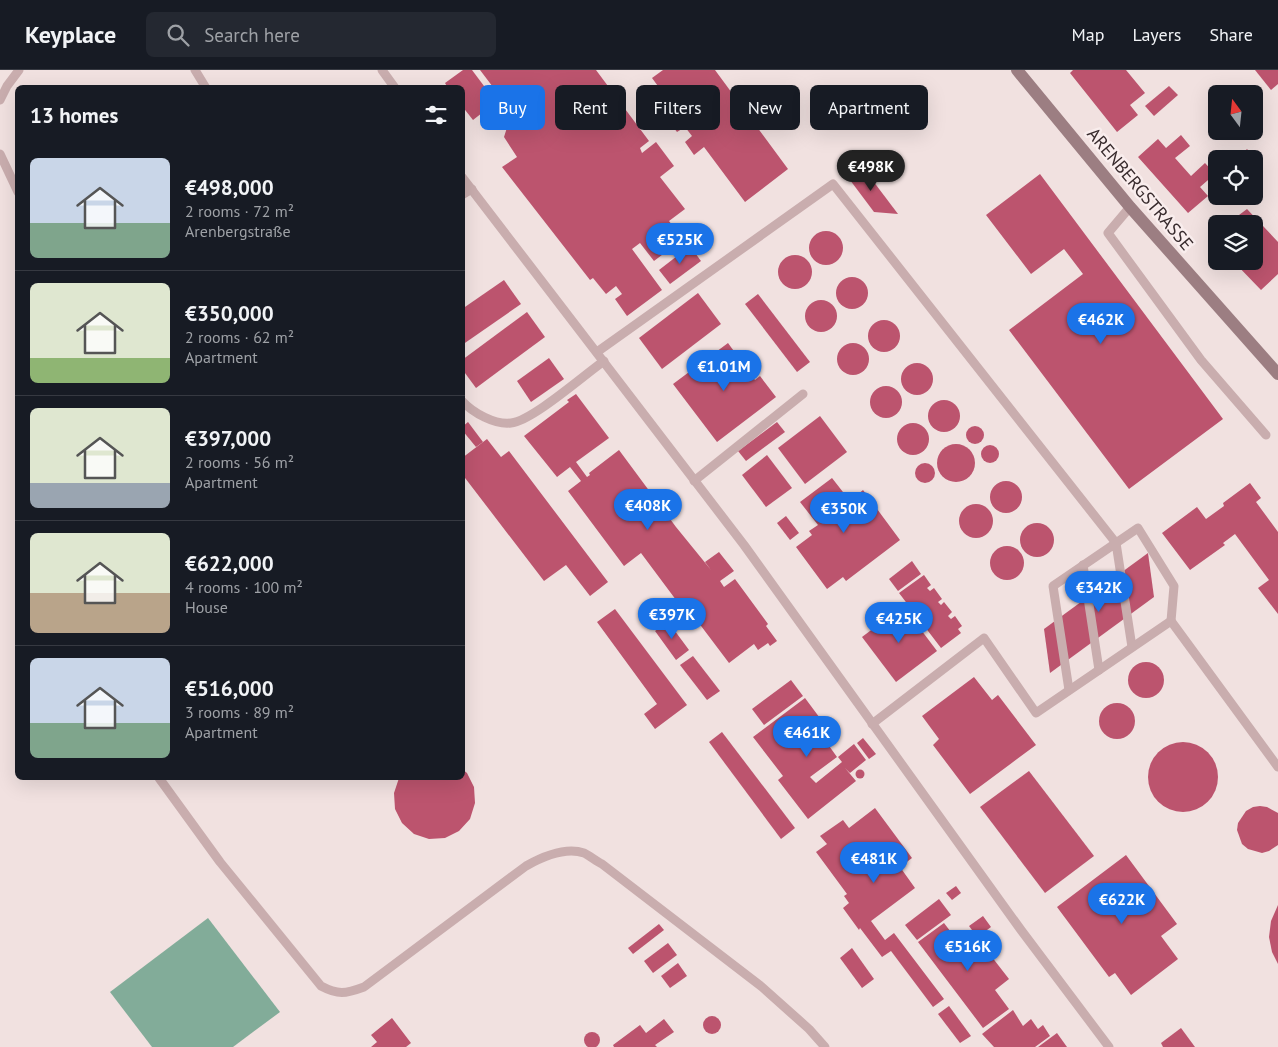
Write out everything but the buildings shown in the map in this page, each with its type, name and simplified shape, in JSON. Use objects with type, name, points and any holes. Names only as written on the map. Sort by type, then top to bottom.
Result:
[{"type":"street","name":"ARENBERGSTRASSE","points":[[1017,70],[1130,207],[1278,374]]},
{"type":"lane","points":[[0,100],[7,86],[19,70]]},
{"type":"lane","points":[[195,70],[204,85]]},
{"type":"lane","points":[[382,70],[393,85]]},
{"type":"lane","points":[[0,154],[15,186]]},
{"type":"lane","points":[[465,180],[744,546],[1109,1047]]},
{"type":"lane","points":[[597,352],[833,184],[1116,543],[1132,647]]},
{"type":"lane","points":[[465,193],[472,189]]},
{"type":"lane","points":[[1130,207],[1108,233],[1201,360],[1266,435]]},
{"type":"lane","points":[[465,405],[495,422],[511,423],[531,415],[604,361]]},
{"type":"lane","points":[[694,481],[803,394]]},
{"type":"lane","points":[[1070,690],[1053,586],[1138,528],[1174,586],[1170,621],[1278,767]]},
{"type":"lane","points":[[1083,565],[1099,670]]},
{"type":"lane","points":[[872,724],[984,638],[1036,713],[1170,621]]},
{"type":"lane","points":[[160,780],[226,870],[321,986],[333,992],[348,993],[364,987],[526,866],[543,857],[562,852],[583,853],[602,864],[762,987],[809,1030],[819,1045]]},
{"type":"shaded area","points":[[208,918],[280,1012],[233,1047],[152,1047],[110,992]]}]
